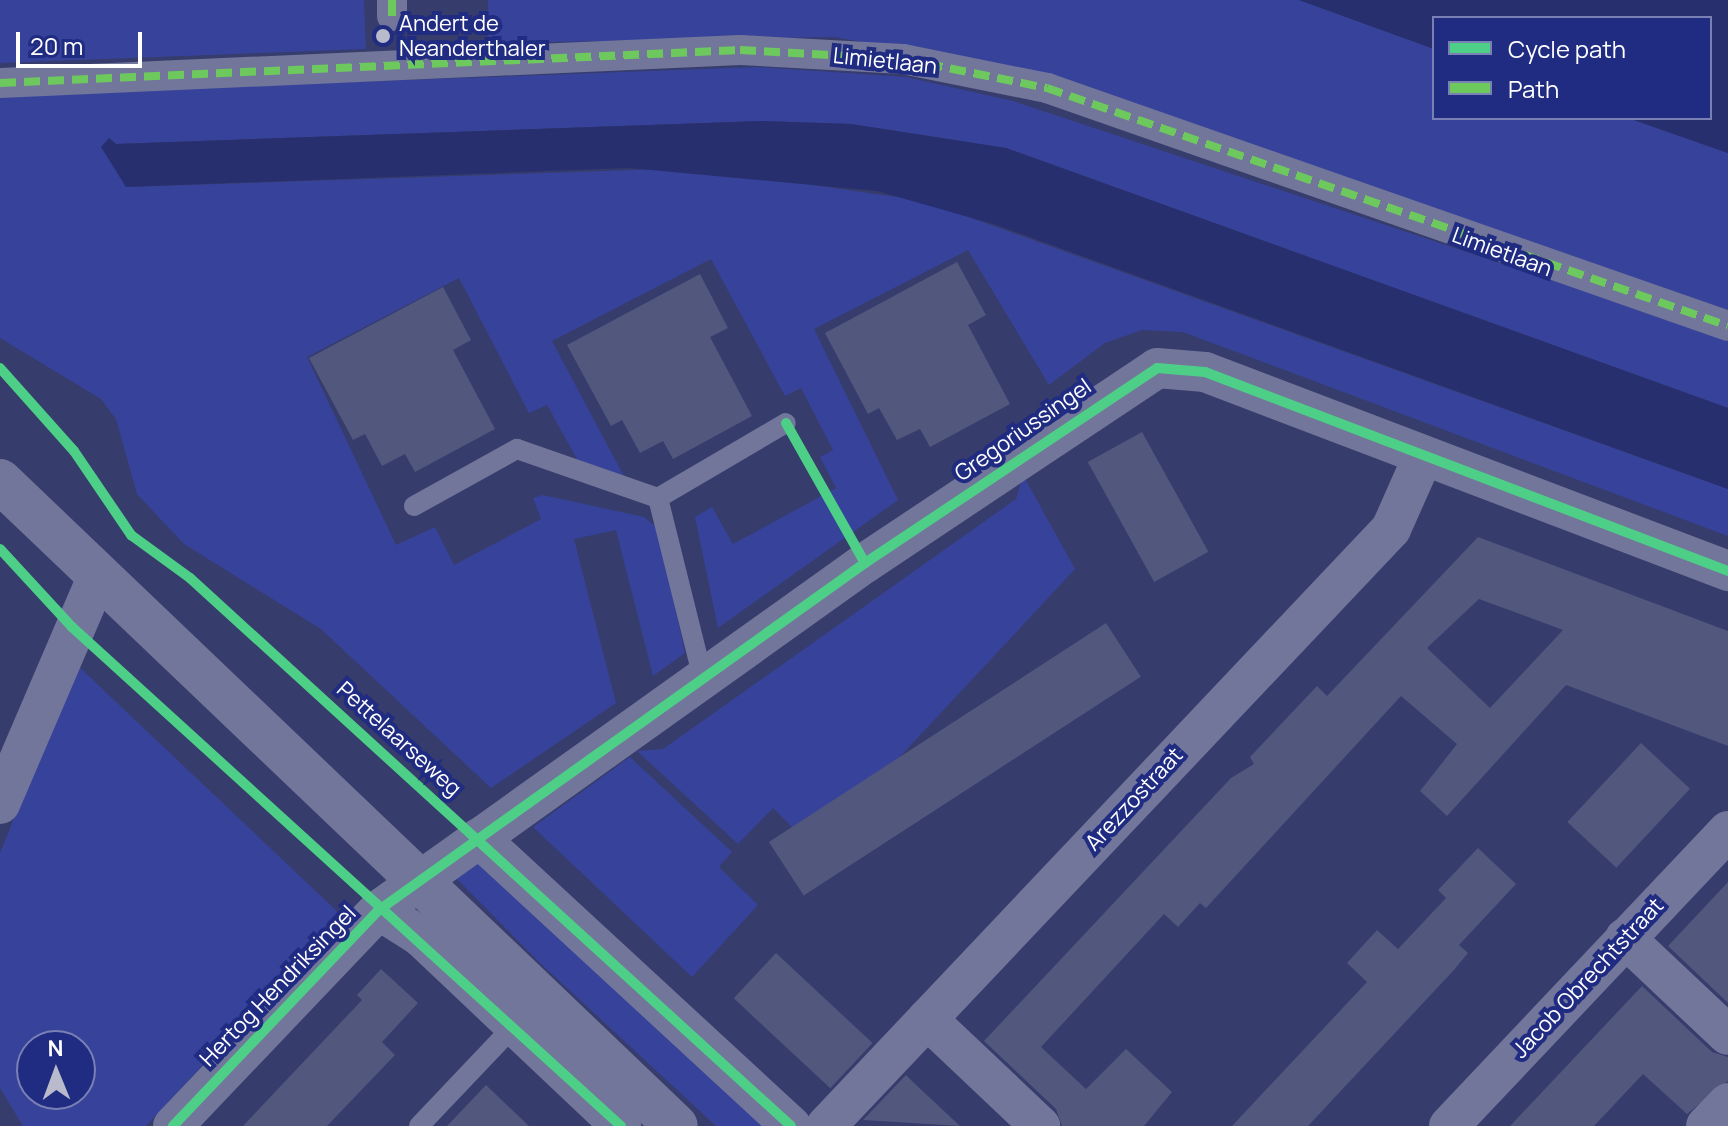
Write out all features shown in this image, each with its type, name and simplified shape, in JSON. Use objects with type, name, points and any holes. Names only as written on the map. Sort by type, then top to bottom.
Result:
[{"type":"street","name":"Limietlaan","points":[[0,83],[740,50],[903,59],[1047,88],[1728,326]]},
{"type":"street","name":"Gregoriussingel","points":[[419,882],[704,683],[865,563],[1157,368],[1205,372],[1422,459],[1728,571]]},
{"type":"street","name":"Arezzostraat","points":[[826,1126],[1391,529],[1422,459]]},
{"type":"street","points":[[0,481],[96,580],[676,1126]]},
{"type":"street","points":[[0,804],[96,580]]},
{"type":"street","name":"Jacob Obrechtstraat","points":[[1449,1126],[1728,831]]},
{"type":"street","points":[[479,838],[791,1126]]},
{"type":"street","name":"Hertog Hendriksingel","points":[[173,1126],[379,910],[419,882]]},
{"type":"street","points":[[379,910],[420,936],[621,1126]]},
{"type":"street","points":[[1625,938],[1728,1035]]},
{"type":"street","points":[[927,1019],[1040,1126]]},
{"type":"street","points":[[1706,1126],[1728,1103]]},
{"type":"lane","points":[[414,506],[517,449],[658,498],[786,423]]},
{"type":"lane","points":[[658,498],[704,683]]},
{"type":"lane","points":[[419,1126],[515,1025]]},
{"type":"shaded area","points":[[0,0],[364,0],[366,49],[0,63]]},
{"type":"shaded area","points":[[488,0],[1299,0],[1432,48],[1432,120],[1634,120],[1728,153],[1728,318],[920,53],[835,37],[489,43]]},
{"type":"shaded area","points":[[1299,0],[1728,0],[1728,153],[1634,120],[1712,120],[1712,16],[1432,16],[1432,48]]},
{"type":"shaded area","points":[[758,67],[906,77],[1013,101],[1728,339],[1728,408],[1006,148],[851,124],[762,121],[116,144],[109,138],[126,187],[694,168],[924,201],[1728,489],[1728,536],[1183,332],[1142,330],[1105,343],[1049,385],[968,250],[814,329],[898,500],[718,628],[695,517],[712,507],[733,544],[836,488],[820,457],[833,450],[801,388],[785,396],[711,259],[552,341],[626,480],[578,461],[547,405],[529,413],[459,278],[307,357],[396,545],[435,527],[454,565],[541,519],[533,498],[543,495],[644,517],[658,528],[685,653],[653,676],[616,530],[574,539],[616,703],[491,788],[321,629],[184,544],[137,494],[116,419],[101,399],[0,338],[0,95]]},
{"type":"shaded area","points":[[762,121],[851,124],[1006,148],[1728,408],[1728,489],[993,224],[877,191],[629,168],[126,187],[101,147],[109,138],[116,144]]},
{"type":"shaded area","points":[[1023,475],[1075,569],[814,849],[773,808],[738,844],[637,751],[663,749],[1016,499]]},
{"type":"shaded area","points":[[76,664],[342,916],[146,1126],[23,1126],[0,1088],[0,853]]},
{"type":"shaded area","points":[[630,757],[732,852],[719,867],[758,905],[692,977],[533,827]]},
{"type":"shaded area","points":[[466,841],[773,1126],[716,1126],[540,963],[445,867]]},
{"type":"building","points":[[957,262],[986,315],[968,325],[1010,404],[930,447],[920,429],[897,440],[879,408],[868,414],[825,333]]},
{"type":"building","points":[[700,274],[728,328],[710,337],[752,416],[673,459],[663,441],[640,453],[622,420],[611,426],[567,345]]},
{"type":"building","points":[[443,287],[471,340],[453,350],[495,429],[415,472],[405,454],[382,466],[365,434],[353,440],[309,358]]},
{"type":"building","points":[[1142,432],[1208,552],[1154,582],[1088,462]]},
{"type":"building","points":[[1478,537],[1728,631],[1728,746],[1566,685],[1447,816],[1420,791],[1457,744],[1401,696],[1206,908],[1200,903],[1178,927],[1164,914],[1041,1047],[1086,1089],[1126,1049],[1172,1092],[1144,1126],[1062,1126],[1056,1109],[984,1041],[1231,778],[1254,764],[1250,757],[1317,686],[1327,696]],"holes":[[[1479,599],[1563,630],[1490,708],[1427,648]]]},
{"type":"building","points":[[1106,623],[1141,677],[804,896],[769,842]]},
{"type":"building","points":[[1641,743],[1690,789],[1616,868],[1567,822]]},
{"type":"building","points":[[1478,848],[1516,884],[1459,945],[1468,953],[1453,971],[1308,1126],[1232,1126],[1367,982],[1347,963],[1377,930],[1398,949],[1446,898],[1438,890]]},
{"type":"building","points":[[1728,882],[1728,1003],[1668,946]]},
{"type":"building","points":[[776,953],[873,1043],[830,1088],[734,998]]},
{"type":"building","points":[[381,969],[418,1003],[382,1042],[395,1055],[327,1126],[243,1126],[362,1000],[357,995]]},
{"type":"building","points":[[1642,986],[1712,1052],[1728,1057],[1728,1081],[1687,1114],[1643,1074],[1594,1126],[1510,1126]]},
{"type":"building","points":[[906,1075],[914,1083],[960,1126],[863,1120]]},
{"type":"building","points":[[486,1085],[529,1126],[447,1126]]},
{"type":"marked path","points":[[392,0],[392,16]]},
{"type":"marked path","points":[[0,83],[740,50],[903,59],[1047,88],[1728,326]]},
{"type":"cycle path","name":"Pettelaarseweg","points":[[0,368],[74,451],[131,535],[190,578],[791,1126]]},
{"type":"cycle path","points":[[173,1126],[379,910],[865,563],[1157,368],[1205,372],[1728,571]]},
{"type":"cycle path","points":[[786,423],[865,563]]},
{"type":"cycle path","points":[[0,549],[72,627],[621,1126]]},
{"type":"place","name":"Andert de Neanderthaler","points":[[383,36]]}]
